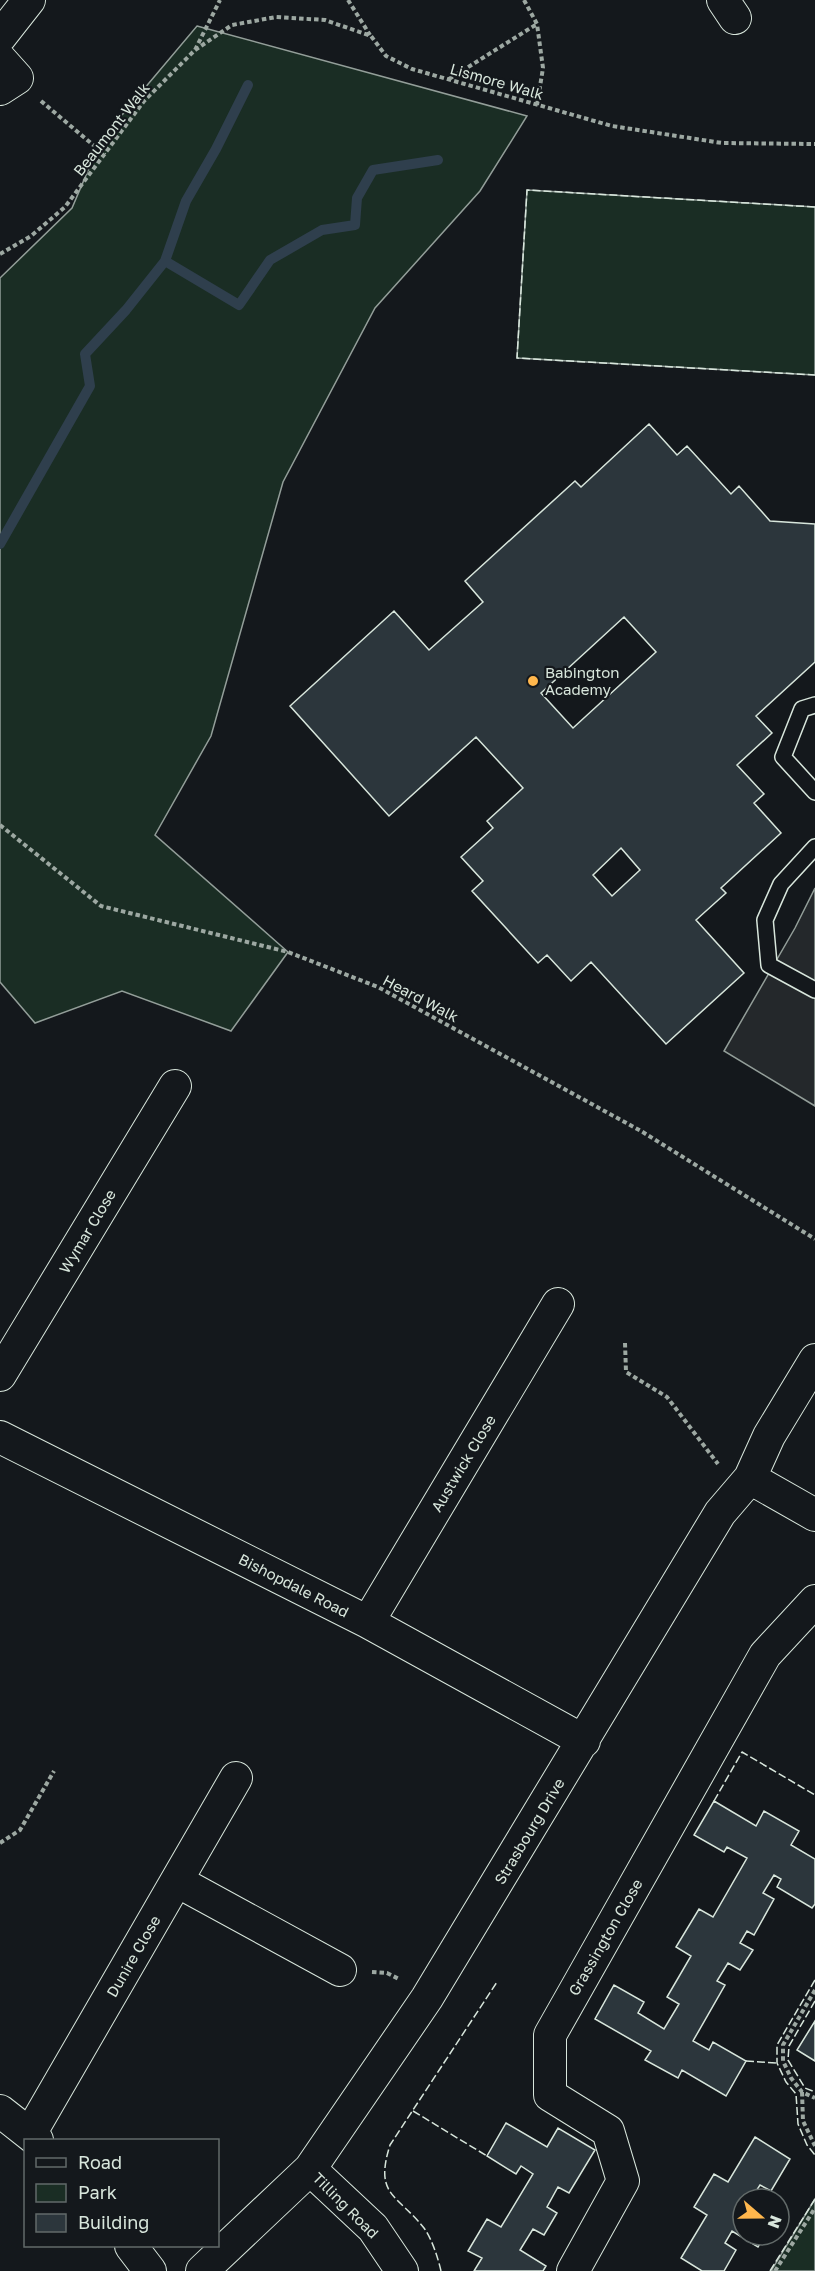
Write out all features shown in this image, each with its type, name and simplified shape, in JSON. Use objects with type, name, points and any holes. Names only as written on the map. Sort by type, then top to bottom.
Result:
[{"type":"street","points":[[0,37],[29,0]]},
{"type":"street","name":"Wymar Close","points":[[0,1376],[175,1086]]},
{"type":"street","name":"Austwick Close","points":[[368,1622],[558,1304]]},
{"type":"street","name":"Strasbourg Drive","points":[[202,2271],[310,2169],[427,1998],[720,1513],[745,1485],[769,1436],[815,1360]]},
{"type":"street","name":"Bishopdale Road","points":[[0,1437],[368,1622],[584,1740]]},
{"type":"street","points":[[745,1485],[815,1515]]},
{"type":"street","name":"Grassington Close","points":[[573,2271],[623,2181],[608,2130],[550,2095],[550,2035],[765,1655],[815,1602]]},
{"type":"street","name":"Dunire Close","points":[[34,2137],[236,1778]]},
{"type":"street","points":[[177,1881],[340,1970]]},
{"type":"street","points":[[0,2111],[34,2137]]},
{"type":"street","name":"Tilling Road","points":[[310,2169],[373,2228],[402,2271]]},
{"type":"street","points":[[132,2247],[150,2271]]},
{"type":"lane","points":[[815,705],[802,709],[783,757],[815,792]]},
{"type":"lane","points":[[815,847],[781,884],[765,920],[769,965],[815,990]]},
{"type":"path","name":"Beaumont Walk","points":[[0,254],[31,236],[65,207],[144,101],[195,50],[220,0]]},
{"type":"path","points":[[348,0],[371,36]]},
{"type":"path","points":[[524,0],[537,24],[543,68],[537,105]]},
{"type":"path","name":"Lismore Walk","points":[[195,50],[232,25],[276,16],[325,20],[371,36],[386,56],[412,69],[612,126],[723,143],[815,144]]},
{"type":"path","points":[[449,80],[537,24]]},
{"type":"path","points":[[11,79],[105,155]]},
{"type":"path","name":"Heard Walk","points":[[0,825],[101,906],[288,952],[378,987],[642,1131],[815,1239]]},
{"type":"path","points":[[625,1343],[626,1372],[666,1397],[745,1485]]},
{"type":"path","points":[[0,1843],[20,1830],[54,1771]]},
{"type":"path","points":[[340,1970],[353,1977],[372,1972],[387,1973],[427,1998]]},
{"type":"path","points":[[815,1990],[783,2045],[783,2061],[791,2078],[802,2092],[815,2098]]},
{"type":"path","points":[[802,2092],[803,2121],[815,2146]]},
{"type":"path","points":[[775,2271],[815,2208]]},
{"type":"green space","points":[[197,26],[527,116],[480,191],[375,308],[283,482],[211,736],[155,835],[288,952],[231,1031],[122,991],[35,1023],[0,982],[0,278],[72,208],[101,140]]},
{"type":"green space","points":[[527,190],[815,207],[815,375],[517,358]]},
{"type":"green space","points":[[815,2199],[815,2271],[771,2271],[786,2247],[791,2247],[791,2238]]},
{"type":"shaded area","points":[[815,888],[815,1106],[724,1051],[795,928]]},
{"type":"building","points":[[649,424],[677,455],[687,446],[731,494],[739,486],[770,521],[815,524],[815,662],[756,716],[772,733],[737,765],[764,794],[754,803],[781,833],[721,888],[726,893],[696,920],[744,973],[666,1044],[591,962],[571,981],[547,955],[538,963],[472,891],[483,881],[461,857],[493,828],[487,821],[523,788],[476,737],[389,816],[290,706],[394,611],[429,650],[483,602],[465,581],[575,481],[581,487]],"holes":[[[624,617],[656,652],[573,728],[541,693]],[[621,848],[640,870],[612,896],[593,875]]]},
{"type":"building","points":[[714,1801],[756,1826],[764,1811],[799,1831],[791,1845],[815,1859],[815,1904],[812,1908],[777,1887],[781,1879],[774,1875],[763,1893],[774,1899],[754,1935],[747,1931],[740,1943],[753,1950],[740,1970],[728,1963],[717,1981],[725,1985],[693,2041],[709,2050],[713,2042],[746,2061],[726,2096],[682,2070],[678,2078],[645,2060],[651,2051],[595,2019],[614,1985],[644,2002],[638,2013],[664,2029],[679,2004],[667,1997],[691,1956],[676,1947],[699,1909],[713,1917],[747,1858],[727,1847],[724,1852],[694,1835]]},
{"type":"building","points":[[815,2021],[815,2061],[797,2050]]},
{"type":"building","points":[[506,2123],[547,2147],[558,2128],[595,2150],[569,2193],[558,2187],[547,2207],[557,2213],[544,2235],[533,2229],[520,2250],[546,2266],[543,2271],[474,2271],[482,2258],[468,2251],[487,2219],[501,2227],[533,2174],[521,2166],[516,2174],[487,2156]]},
{"type":"building","points":[[755,2137],[790,2159],[773,2187],[760,2185],[759,2187],[731,2187],[731,2233],[725,2243],[736,2250],[724,2271],[702,2271],[681,2258],[707,2215],[694,2207],[714,2174],[728,2182]]},
{"type":"waterway","points":[[0,544],[90,386],[85,354],[126,310],[165,261],[186,201],[216,149],[248,85]]},
{"type":"waterway","points":[[165,261],[239,305],[270,260],[322,230],[355,225],[357,198],[373,170],[438,160]]},
{"type":"fence","points":[[815,207],[527,190],[517,358],[815,375]]},
{"type":"fence","points":[[714,1801],[742,1752],[815,1795]]},
{"type":"fence","points":[[815,1980],[777,2045],[777,2063],[786,2082],[796,2094],[798,2124],[807,2145],[815,2155]]},
{"type":"fence","points":[[441,2271],[427,2232],[391,2193],[385,2175],[386,2162],[390,2145],[497,1982]]},
{"type":"fence","points":[[815,2001],[789,2046],[788,2060],[805,2088],[815,2092]]},
{"type":"fence","points":[[746,2061],[777,2063]]},
{"type":"fence","points":[[413,2111],[487,2156]]},
{"type":"fence","points":[[770,2271],[815,2199]]},
{"type":"place","name":"Babington Academy","points":[[533,681]]}]
